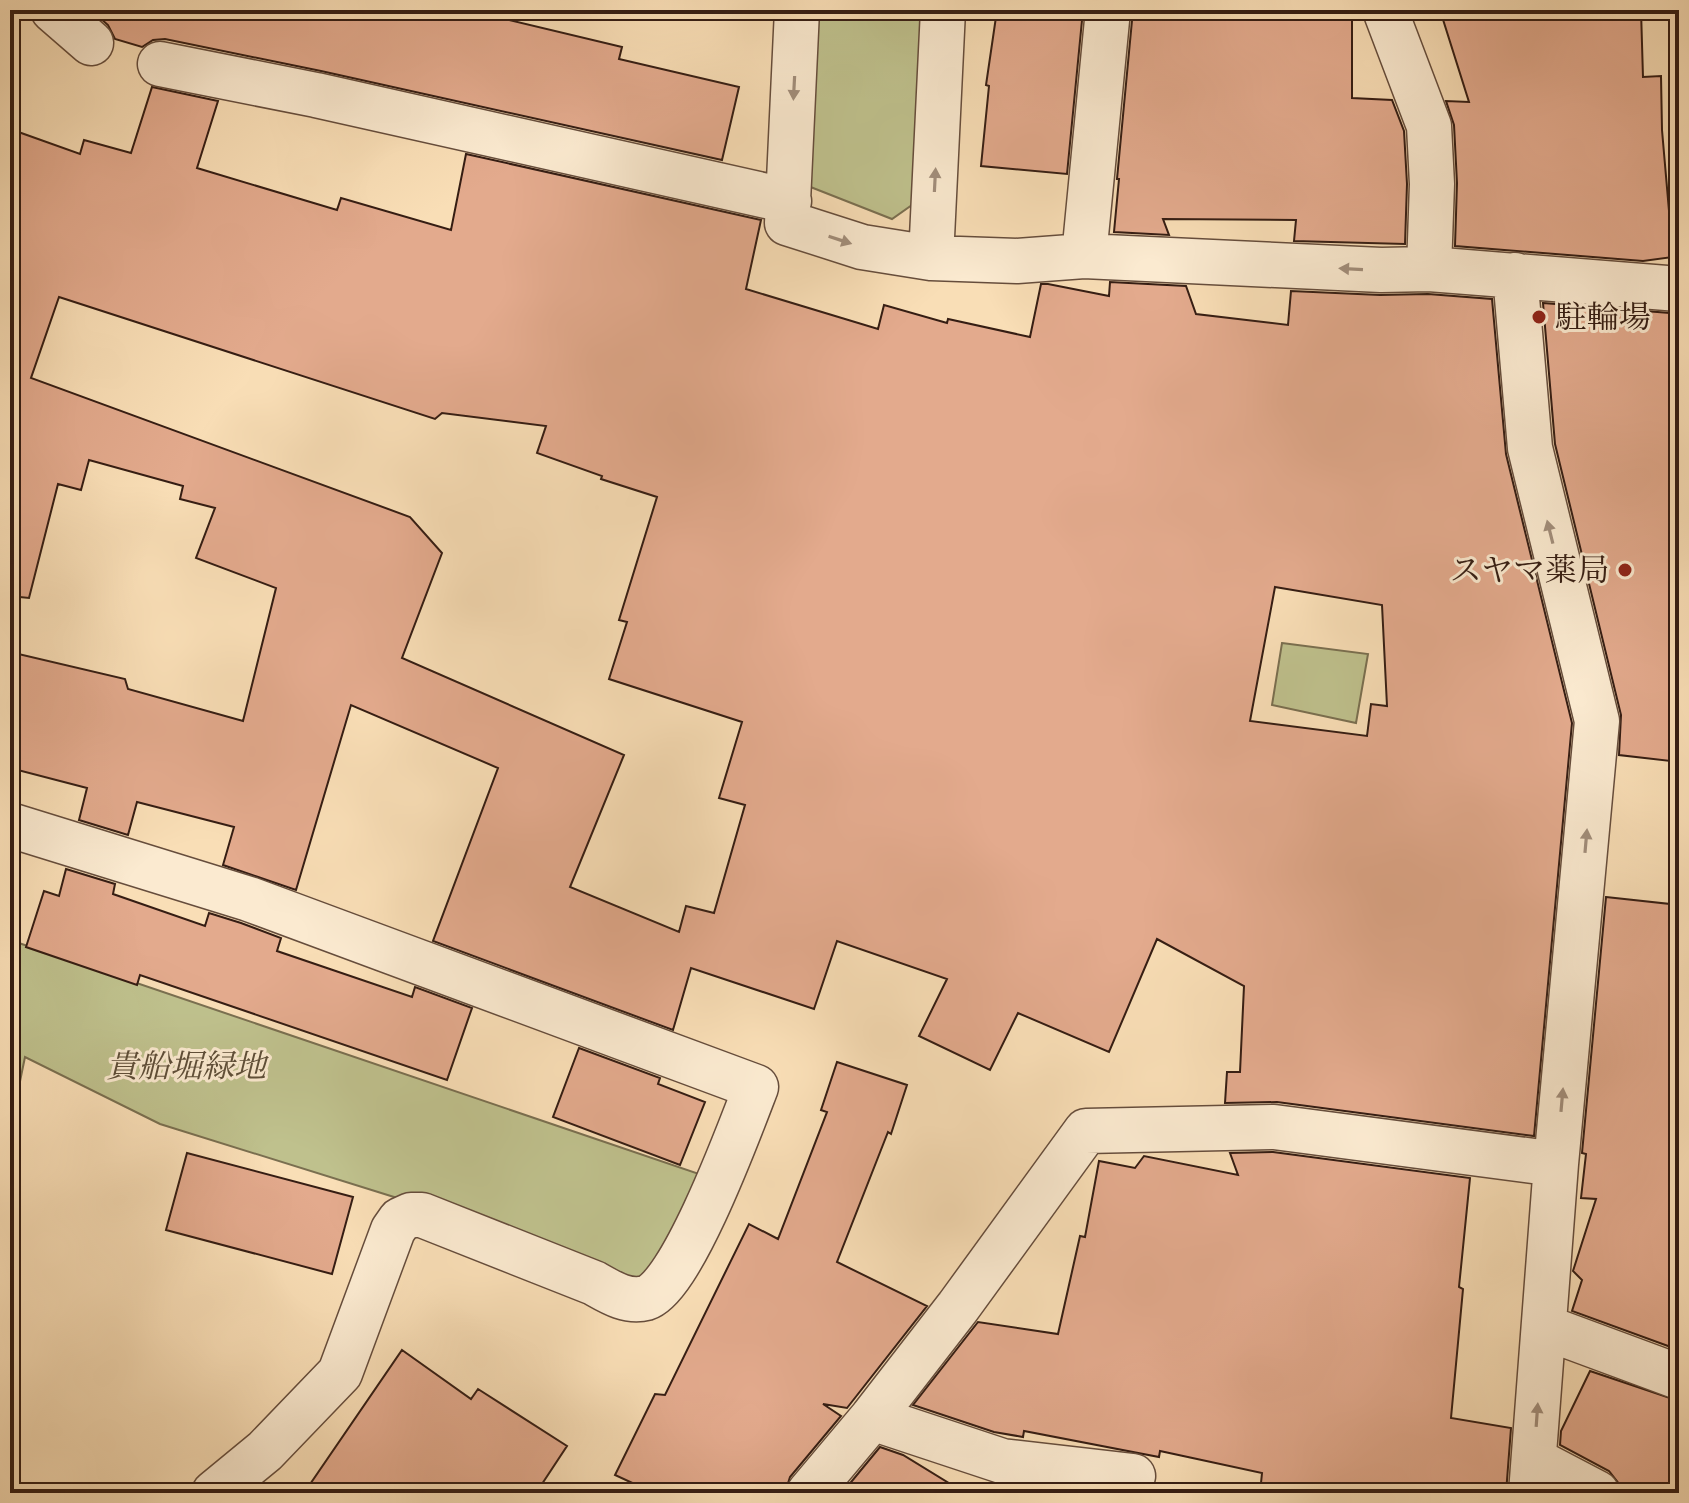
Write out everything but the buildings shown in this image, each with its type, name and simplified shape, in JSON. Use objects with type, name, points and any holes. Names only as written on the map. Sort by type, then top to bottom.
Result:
[{"type":"street","points":[[53,10],[91,43]]},
{"type":"street","points":[[797,10],[787,223],[862,247],[931,258],[1017,261],[1084,256],[1381,270],[1429,269],[1679,289]]},
{"type":"street","points":[[931,258],[943,10]]},
{"type":"street","points":[[1084,256],[1108,10]]},
{"type":"street","points":[[1385,10],[1429,126],[1432,184],[1429,269]]},
{"type":"street","points":[[160,64],[316,95],[789,201]]},
{"type":"street","points":[[1515,275],[1530,448],[1597,721],[1556,1164],[1532,1477],[1597,1493]]},
{"type":"street","points":[[10,825],[249,899],[756,1087],[711,1200],[669,1276],[657,1293],[645,1298],[620,1297],[594,1283],[422,1215],[411,1215],[400,1220],[388,1241],[340,1373],[265,1451],[214,1493]]},
{"type":"street","points":[[809,1493],[958,1307],[1086,1131],[1274,1127],[1556,1164]]},
{"type":"street","points":[[1544,1327],[1679,1377]]},
{"type":"street","points":[[872,1418],[1002,1461],[1133,1476]]},
{"type":"green space","points":[[813,10],[930,10],[919,200],[892,219],[808,186]]},
{"type":"green space","points":[[1282,643],[1368,654],[1356,723],[1272,705]]},
{"type":"green space","name":"貴船堀緑地","points":[[10,940],[708,1177],[663,1271],[635,1283],[394,1197],[160,1124],[25,1057],[10,1130]]},
{"type":"place","name":"駐輪場","points":[[1539,317]]},
{"type":"place","name":"スヤマ薬局","points":[[1625,570]]}]
